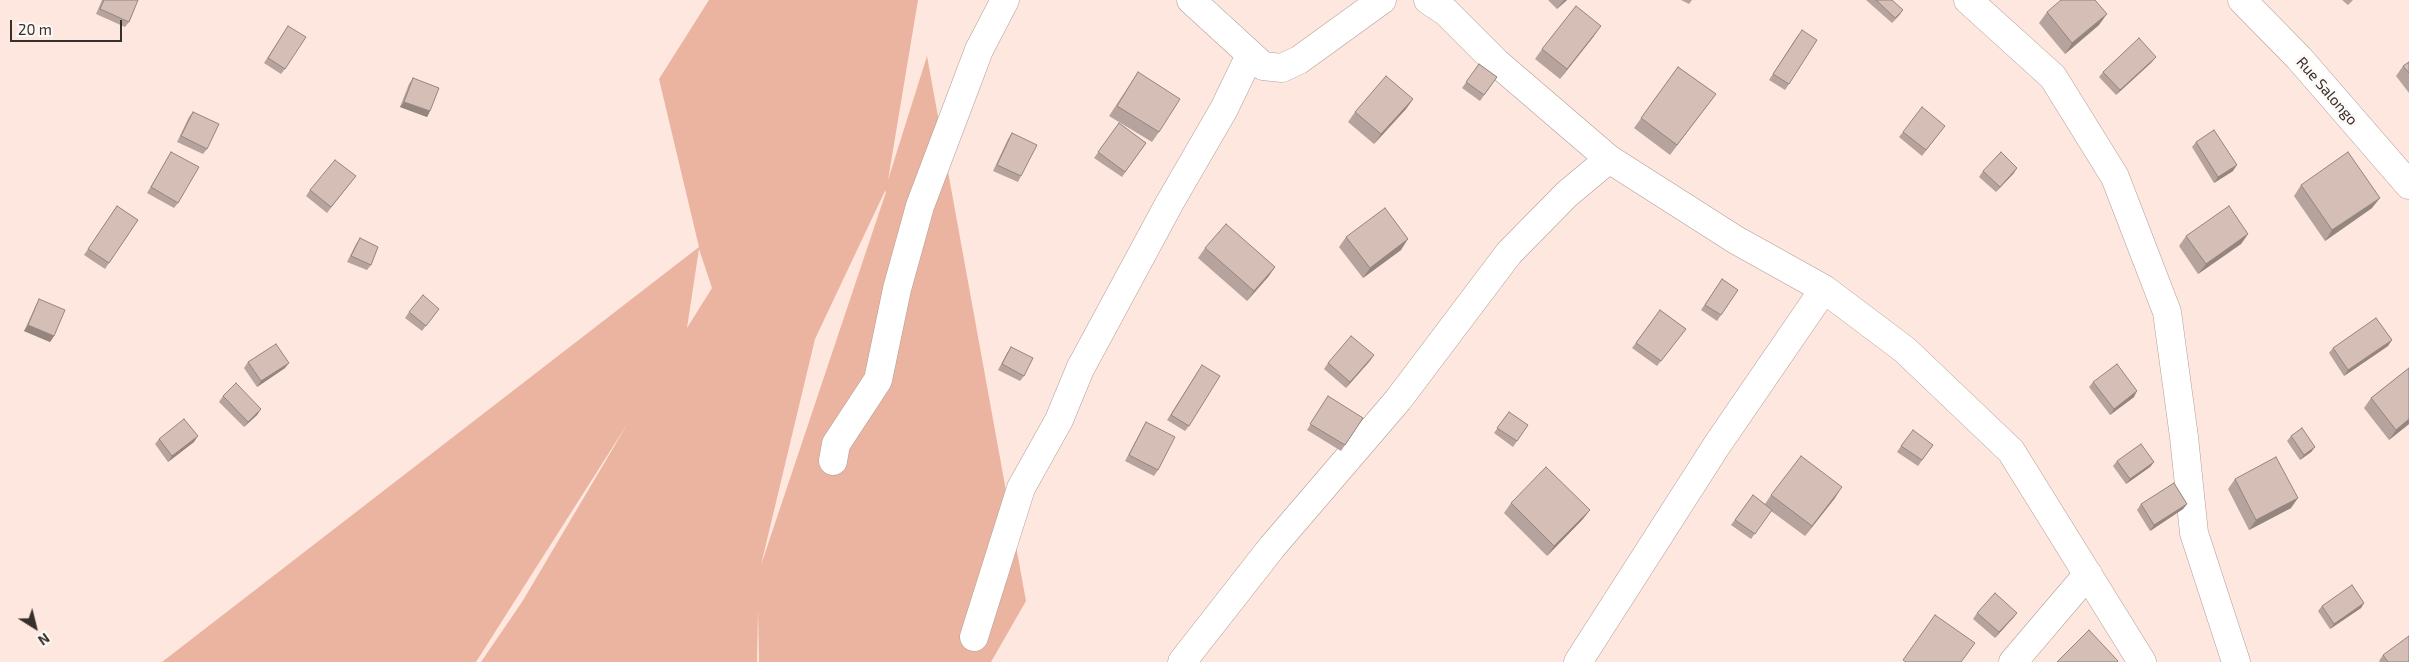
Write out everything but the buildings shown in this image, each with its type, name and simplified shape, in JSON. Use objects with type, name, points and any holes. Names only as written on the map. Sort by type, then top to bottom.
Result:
[{"type":"street","points":[[833,461],[836,444],[878,380],[897,289],[920,206],[979,50],[1005,0]]},
{"type":"street","points":[[1190,0],[1264,66],[1282,68],[1299,60],[1382,0]]},
{"type":"street","points":[[1428,0],[1446,12],[1496,62],[1609,159],[1736,240],[1824,289],[1905,350],[2012,451],[2142,662]]},
{"type":"street","points":[[1968,0],[2053,77],[2115,177],[2167,312],[2184,437],[2194,533],[2236,662]]},
{"type":"street","name":"Rue Salongo","points":[[2242,0],[2299,58],[2409,185]]},
{"type":"street","points":[[974,637],[1021,488],[1059,420],[1080,369],[1169,204],[1224,109],[1250,54]]},
{"type":"street","points":[[1182,662],[1272,547],[1398,400],[1509,253],[1567,194],[1609,159]]},
{"type":"street","points":[[1578,662],[1717,445],[1824,289]]},
{"type":"street","points":[[2013,662],[2088,574]]},
{"type":"shaded area","points":[[709,0],[918,0],[888,180],[927,56],[1026,601],[991,662],[759,662],[758,609],[757,662],[481,662],[522,602],[628,423],[476,662],[162,662],[699,247],[659,79]],"holes":[[[886,192],[761,565],[815,339]],[[699,249],[712,288],[687,328]]]}]
